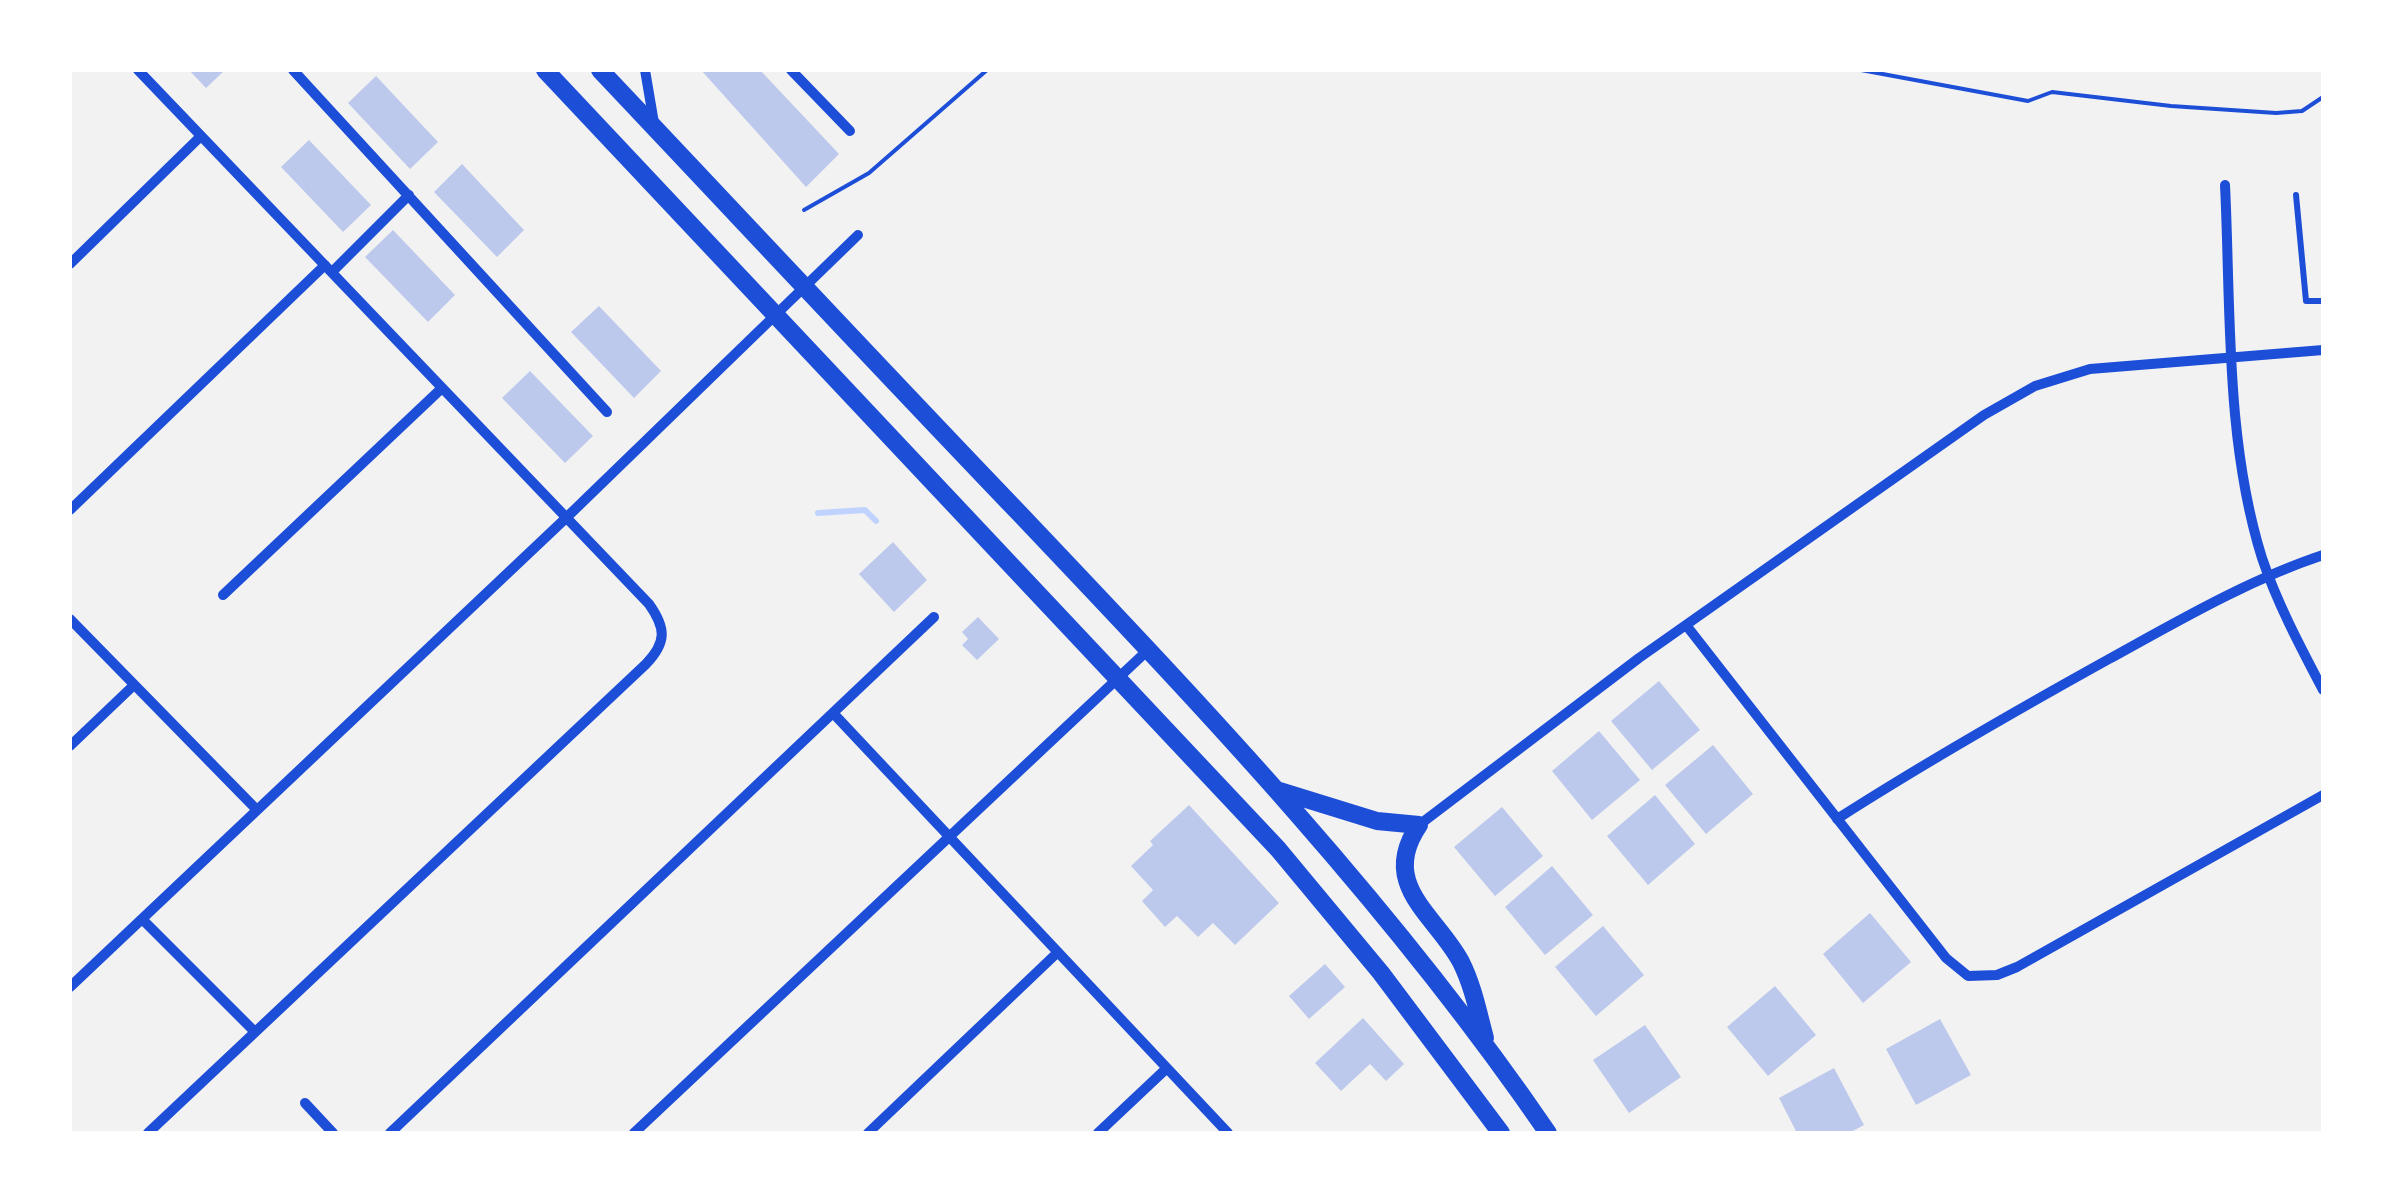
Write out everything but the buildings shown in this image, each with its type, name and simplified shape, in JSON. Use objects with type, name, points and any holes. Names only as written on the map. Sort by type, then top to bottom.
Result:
[{"type":"main road","points":[[545,70],[1192,755],[1332,912],[1501,1133]]},
{"type":"main road","points":[[600,70],[1277,790],[1374,902],[1548,1133]]},
{"type":"main road","points":[[1277,790],[1378,822],[1419,825],[1407,843],[1405,856],[1411,892],[1462,964],[1487,1048]]},
{"type":"street","points":[[138,70],[658,616],[664,635],[657,652],[148,1133]]},
{"type":"street","points":[[293,70],[607,412]]},
{"type":"street","points":[[645,70],[655,128]]},
{"type":"street","points":[[791,70],[850,131]]},
{"type":"street","points":[[70,264],[201,136]]},
{"type":"street","points":[[2226,186],[2233,357],[2246,486],[2270,575],[2323,690]]},
{"type":"street","points":[[70,510],[409,195]]},
{"type":"street","points":[[70,987],[566,518],[858,235]]},
{"type":"street","points":[[1419,825],[1686,625],[1984,416],[2035,386],[2090,369],[2323,350]]},
{"type":"street","points":[[223,595],[442,388]]},
{"type":"street","points":[[1837,819],[1961,741],[2142,640],[2270,575],[2323,555]]},
{"type":"street","points":[[390,1133],[934,618]]},
{"type":"street","points":[[70,620],[256,810]]},
{"type":"street","points":[[1686,625],[1959,972],[1982,977],[2017,967],[2323,794]]},
{"type":"street","points":[[634,1133],[1148,650]]},
{"type":"street","points":[[70,746],[134,685]]},
{"type":"street","points":[[833,714],[1228,1133]]},
{"type":"street","points":[[142,919],[255,1032]]},
{"type":"street","points":[[868,1133],[1058,952]]},
{"type":"street","points":[[1098,1133],[1167,1068]]},
{"type":"street","points":[[305,1103],[333,1133]]},
{"type":"lane","points":[[2296,195],[2306,301],[2323,301]]},
{"type":"path","points":[[804,210],[869,173],[987,70]]},
{"type":"path","points":[[1861,70],[2028,102],[2052,92],[2276,113],[2302,111],[2323,97]]},
{"type":"waterway","points":[[818,513],[865,510],[876,521]]}]
